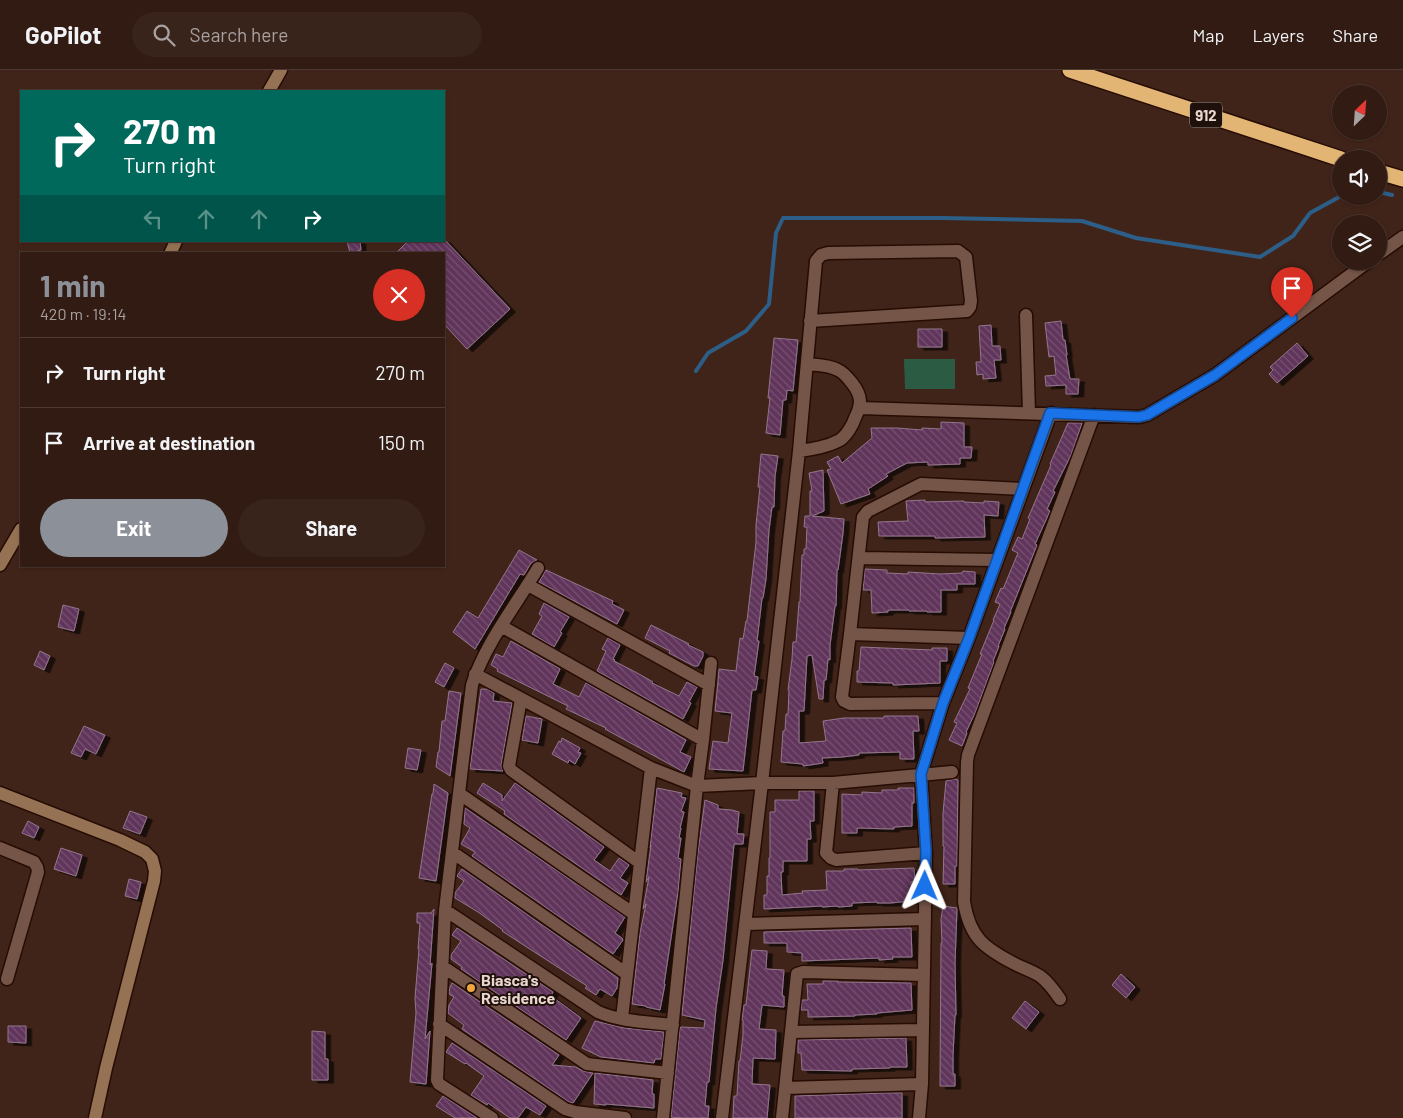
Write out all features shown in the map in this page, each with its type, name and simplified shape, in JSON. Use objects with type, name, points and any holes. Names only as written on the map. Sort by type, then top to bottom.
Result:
[{"type":"highway","name":"912","points":[[1070,70],[1332,156]]},
{"type":"highway","points":[[1387,173],[1400,175]]},
{"type":"street","points":[[270,90],[281,70]]},
{"type":"street","points":[[1387,248],[1403,237]]},
{"type":"street","points":[[722,1118],[762,783],[807,364],[810,321],[816,261],[820,255],[828,253],[958,251],[966,257],[971,301],[967,311],[810,321]]},
{"type":"street","points":[[860,408],[1139,417],[1147,415],[1215,375],[1357,270]]},
{"type":"street","points":[[1026,315],[1029,413]]},
{"type":"street","points":[[798,451],[826,446],[842,439],[860,408],[858,391],[839,370],[807,364]]},
{"type":"street","points":[[920,1118],[926,852],[921,774],[943,703],[969,638],[1050,413]]},
{"type":"street","points":[[1060,999],[1050,985],[1040,976],[1006,959],[980,941],[967,917],[964,902],[967,762],[971,746],[1094,415]]},
{"type":"street","points":[[943,703],[850,704],[842,697],[864,514],[916,485],[1023,490]]},
{"type":"street","points":[[0,564],[20,531]]},
{"type":"street","points":[[859,558],[997,560]]},
{"type":"street","points":[[492,1118],[439,1084],[436,1080],[445,910],[472,685],[475,674],[501,626],[538,568]]},
{"type":"street","points":[[528,585],[708,685]]},
{"type":"street","points":[[501,626],[703,740]]},
{"type":"street","points":[[850,634],[969,638]]},
{"type":"street","points":[[663,1118],[710,663]]},
{"type":"street","points":[[475,674],[651,768],[697,786],[762,783],[833,783],[952,772]]},
{"type":"street","points":[[521,699],[509,766],[511,770],[640,863]]},
{"type":"street","points":[[622,1018],[651,768]]},
{"type":"street","points":[[833,783],[826,853],[831,858],[836,860],[926,852]]},
{"type":"street","points":[[0,793],[120,840],[145,852],[152,859],[155,871],[154,881],[95,1118]]},
{"type":"street","points":[[460,794],[634,914]]},
{"type":"street","points":[[0,848],[34,862],[38,872],[7,980]]},
{"type":"street","points":[[452,852],[626,974]]},
{"type":"street","points":[[445,910],[598,1012],[608,1016],[673,1025]]},
{"type":"street","points":[[745,924],[925,919]]},
{"type":"street","points":[[442,966],[587,1064],[668,1073]]},
{"type":"street","points":[[782,1118],[796,976],[799,973],[924,975]]},
{"type":"street","points":[[438,1024],[565,1109],[625,1118]]},
{"type":"street","points":[[791,1032],[923,1030]]},
{"type":"street","points":[[785,1088],[922,1084]]},
{"type":"green space","points":[[904,359],[955,359],[955,389],[905,389]]},
{"type":"building","points":[[445,240],[510,309],[467,349],[445,325],[445,252],[397,252],[407,242],[445,242]]},
{"type":"building","points":[[347,242],[360,242],[361,250],[350,252]]},
{"type":"building","points":[[1061,321],[1070,379],[1079,379],[1078,394],[1066,394],[1066,385],[1046,386],[1045,376],[1056,375],[1054,356],[1049,357],[1045,323]]},
{"type":"building","points":[[991,325],[992,346],[1000,346],[1001,360],[994,360],[996,378],[983,379],[983,374],[977,375],[976,362],[981,362],[979,326]]},
{"type":"building","points":[[918,329],[942,329],[942,347],[918,347]]},
{"type":"building","points":[[774,338],[798,340],[793,391],[787,390],[786,400],[783,400],[780,435],[766,433]]},
{"type":"building","points":[[1297,343],[1308,356],[1277,383],[1269,374],[1273,370],[1270,367]]},
{"type":"building","points":[[941,422],[964,423],[964,447],[972,447],[971,458],[960,458],[960,464],[928,465],[928,462],[907,463],[886,474],[888,476],[868,489],[870,494],[841,504],[827,470],[831,469],[827,462],[838,456],[842,463],[872,438],[871,428],[941,429]]},
{"type":"building","points":[[1068,423],[1082,423],[1071,455],[1053,491],[1055,492],[1047,509],[1050,511],[1035,544],[1037,545],[1004,628],[994,662],[962,746],[949,740],[957,723],[954,722],[970,689],[968,688],[982,654],[980,654],[1000,604],[995,602],[1001,588],[1003,589],[1018,553],[1012,550],[1018,537],[1022,539],[1030,519],[1028,518]]},
{"type":"building","points":[[761,454],[778,456],[774,507],[772,507],[769,530],[766,579],[757,641],[759,641],[754,676],[758,677],[756,690],[752,690],[743,771],[709,769],[713,741],[728,743],[732,713],[715,711],[719,669],[736,671],[740,638],[743,639],[747,621],[756,542]]},
{"type":"building","points":[[823,470],[824,511],[812,516],[844,519],[843,533],[837,570],[836,606],[830,645],[830,660],[828,659],[826,680],[824,680],[823,699],[819,699],[812,655],[807,656],[804,711],[799,711],[799,743],[826,741],[823,721],[844,718],[918,716],[919,731],[913,731],[914,759],[900,759],[900,752],[859,753],[859,755],[822,758],[823,763],[803,766],[803,764],[781,762],[783,731],[785,731],[786,714],[788,714],[788,690],[793,642],[796,642],[802,555],[804,555],[804,549],[806,549],[807,527],[804,527],[805,516],[810,516],[810,491],[812,491],[809,473]]},
{"type":"building","points":[[925,500],[925,502],[999,502],[998,516],[984,515],[985,537],[879,536],[878,522],[908,521],[906,501]]},
{"type":"building","points":[[519,550],[537,560],[531,563],[524,575],[520,574],[475,649],[453,632],[467,611],[478,618]]},
{"type":"building","points":[[865,569],[887,570],[887,573],[908,574],[908,572],[940,574],[962,573],[963,571],[975,572],[975,584],[957,584],[957,590],[941,590],[941,612],[888,610],[888,612],[872,613],[871,590],[863,590]]},
{"type":"building","points":[[546,570],[613,601],[612,604],[624,610],[617,624],[539,582]]},
{"type":"building","points":[[544,603],[569,617],[554,647],[532,634],[542,616],[539,614]]},
{"type":"building","points":[[63,605],[79,609],[74,631],[58,627]]},
{"type":"building","points":[[651,625],[703,652],[698,666],[694,666],[669,653],[670,651],[645,638]]},
{"type":"building","points":[[608,638],[620,645],[613,659],[614,661],[652,683],[679,696],[687,682],[697,687],[683,719],[597,671],[606,651],[602,649]]},
{"type":"building","points":[[511,641],[560,669],[553,684],[579,697],[586,683],[686,740],[680,752],[691,757],[684,772],[606,728],[566,709],[568,706],[497,671],[498,669],[491,665],[496,654],[503,657]]},
{"type":"building","points":[[861,647],[932,650],[932,648],[947,648],[947,661],[940,661],[940,683],[893,685],[893,683],[857,682]]},
{"type":"building","points":[[40,651],[50,656],[44,670],[34,665]]},
{"type":"building","points":[[445,663],[454,668],[444,687],[435,682]]},
{"type":"building","points":[[481,689],[487,689],[494,693],[493,701],[512,703],[501,765],[503,771],[470,769]]},
{"type":"building","points":[[449,691],[461,693],[450,776],[436,767],[442,721],[445,721]]},
{"type":"building","points":[[526,716],[542,719],[538,743],[522,740]]},
{"type":"building","points":[[84,726],[105,735],[96,754],[85,749],[81,757],[71,753]]},
{"type":"building","points":[[562,738],[580,748],[578,752],[581,753],[575,764],[569,760],[568,763],[552,754]]},
{"type":"building","points":[[408,748],[421,750],[417,770],[405,768]]},
{"type":"building","points":[[958,780],[955,884],[943,884],[943,813],[946,781]]},
{"type":"building","points":[[483,783],[502,795],[502,801],[515,783],[604,847],[594,860],[610,871],[619,858],[629,865],[620,878],[628,883],[621,895],[504,814],[505,811],[477,793]]},
{"type":"building","points":[[434,784],[448,793],[436,881],[419,878]]},
{"type":"building","points":[[657,788],[682,793],[681,797],[686,798],[681,811],[684,812],[679,838],[681,838],[678,858],[681,859],[678,892],[660,1010],[632,1004],[640,933],[646,904],[643,909],[649,877],[646,882]]},
{"type":"building","points":[[898,788],[914,788],[912,826],[894,827],[894,829],[857,828],[857,833],[842,833],[842,794],[882,793],[882,790],[898,790]]},
{"type":"building","points":[[799,791],[814,791],[814,821],[810,821],[811,839],[807,839],[807,861],[783,861],[783,872],[781,872],[782,895],[803,893],[802,891],[827,890],[826,871],[914,868],[915,881],[911,882],[912,901],[852,903],[852,906],[838,907],[764,909],[764,895],[767,895],[767,876],[769,876],[770,812],[775,812],[775,800],[799,800]]},
{"type":"building","points":[[705,800],[718,805],[718,809],[739,812],[737,834],[744,834],[743,844],[734,844],[723,960],[709,1082],[707,1082],[705,1106],[709,1106],[708,1118],[681,1118],[671,1117],[680,1028],[704,1028],[705,1020],[682,1015]]},
{"type":"building","points":[[465,808],[625,917],[615,933],[623,940],[613,954],[472,856],[475,852],[461,844],[470,828],[464,824]]},
{"type":"building","points":[[130,811],[147,817],[140,834],[123,828]]},
{"type":"building","points":[[28,821],[39,827],[34,838],[22,833]]},
{"type":"building","points":[[61,848],[82,855],[76,876],[54,869]]},
{"type":"building","points":[[462,869],[618,978],[617,988],[612,996],[600,989],[596,995],[585,988],[587,986],[455,898],[455,893],[464,881],[457,876]]},
{"type":"building","points":[[129,879],[141,882],[137,899],[125,896]]},
{"type":"building","points":[[943,906],[957,908],[956,1015],[953,1055],[955,1086],[940,1086],[941,919]]},
{"type":"building","points":[[434,909],[430,965],[432,963],[425,1039],[430,1031],[426,1084],[410,1082],[419,949],[420,923],[417,923],[417,913],[431,913]]},
{"type":"building","points":[[457,928],[553,992],[551,996],[581,1018],[566,1040],[461,969],[462,967],[451,959],[451,955],[461,941],[452,935]]},
{"type":"building","points":[[911,928],[912,957],[892,957],[893,959],[802,961],[802,953],[787,952],[787,943],[764,943],[764,932]]},
{"type":"building","points":[[752,950],[767,951],[766,969],[784,970],[782,996],[784,996],[784,1007],[762,1005],[759,1029],[776,1030],[775,1059],[753,1058],[752,1084],[770,1085],[767,1118],[733,1118],[734,1096],[737,1096],[743,1035],[742,1020],[744,1005],[746,1005]]},
{"type":"building","points":[[1121,974],[1135,987],[1126,998],[1112,985]]},
{"type":"building","points":[[823,981],[911,983],[912,1010],[855,1016],[808,1017],[808,1010],[801,1010],[802,1000],[808,1000],[807,984],[823,984]]},
{"type":"building","points":[[452,983],[559,1055],[552,1065],[576,1067],[593,1073],[573,1103],[462,1029],[464,1025],[448,1013],[449,1005],[454,997],[449,994]]},
{"type":"building","points":[[1025,1001],[1039,1012],[1026,1029],[1012,1018]]},
{"type":"building","points":[[595,1021],[624,1028],[664,1032],[661,1059],[655,1059],[654,1063],[601,1057],[582,1048]]},
{"type":"building","points":[[8,1026],[26,1026],[26,1043],[8,1042]]},
{"type":"building","points":[[312,1031],[325,1032],[325,1059],[328,1059],[328,1080],[312,1080]]},
{"type":"building","points":[[906,1038],[907,1067],[852,1069],[852,1071],[802,1070],[801,1053],[798,1053],[798,1040]]},
{"type":"building","points":[[452,1043],[546,1106],[540,1115],[526,1107],[518,1118],[510,1118],[488,1103],[487,1105],[471,1095],[484,1076],[446,1052]]},
{"type":"building","points":[[595,1073],[653,1080],[654,1108],[594,1104]]},
{"type":"building","points":[[902,1093],[902,1118],[795,1118],[795,1096]]},
{"type":"building","points":[[443,1096],[477,1118],[455,1118],[436,1106]]},
{"type":"waterway","points":[[1387,194],[1392,195]]},
{"type":"waterway","points":[[696,371],[708,353],[746,331],[769,304],[776,233],[783,218],[943,218],[1082,221],[1136,238],[1260,257],[1293,236],[1310,213],[1332,201]]},
{"type":"place","name":"Biasca's Residence","points":[[471,988]]},
{"type":"route","points":[[925,886],[926,852],[921,774],[943,703],[969,638],[1050,413],[1139,417],[1147,415],[1215,375],[1292,318]]}]
